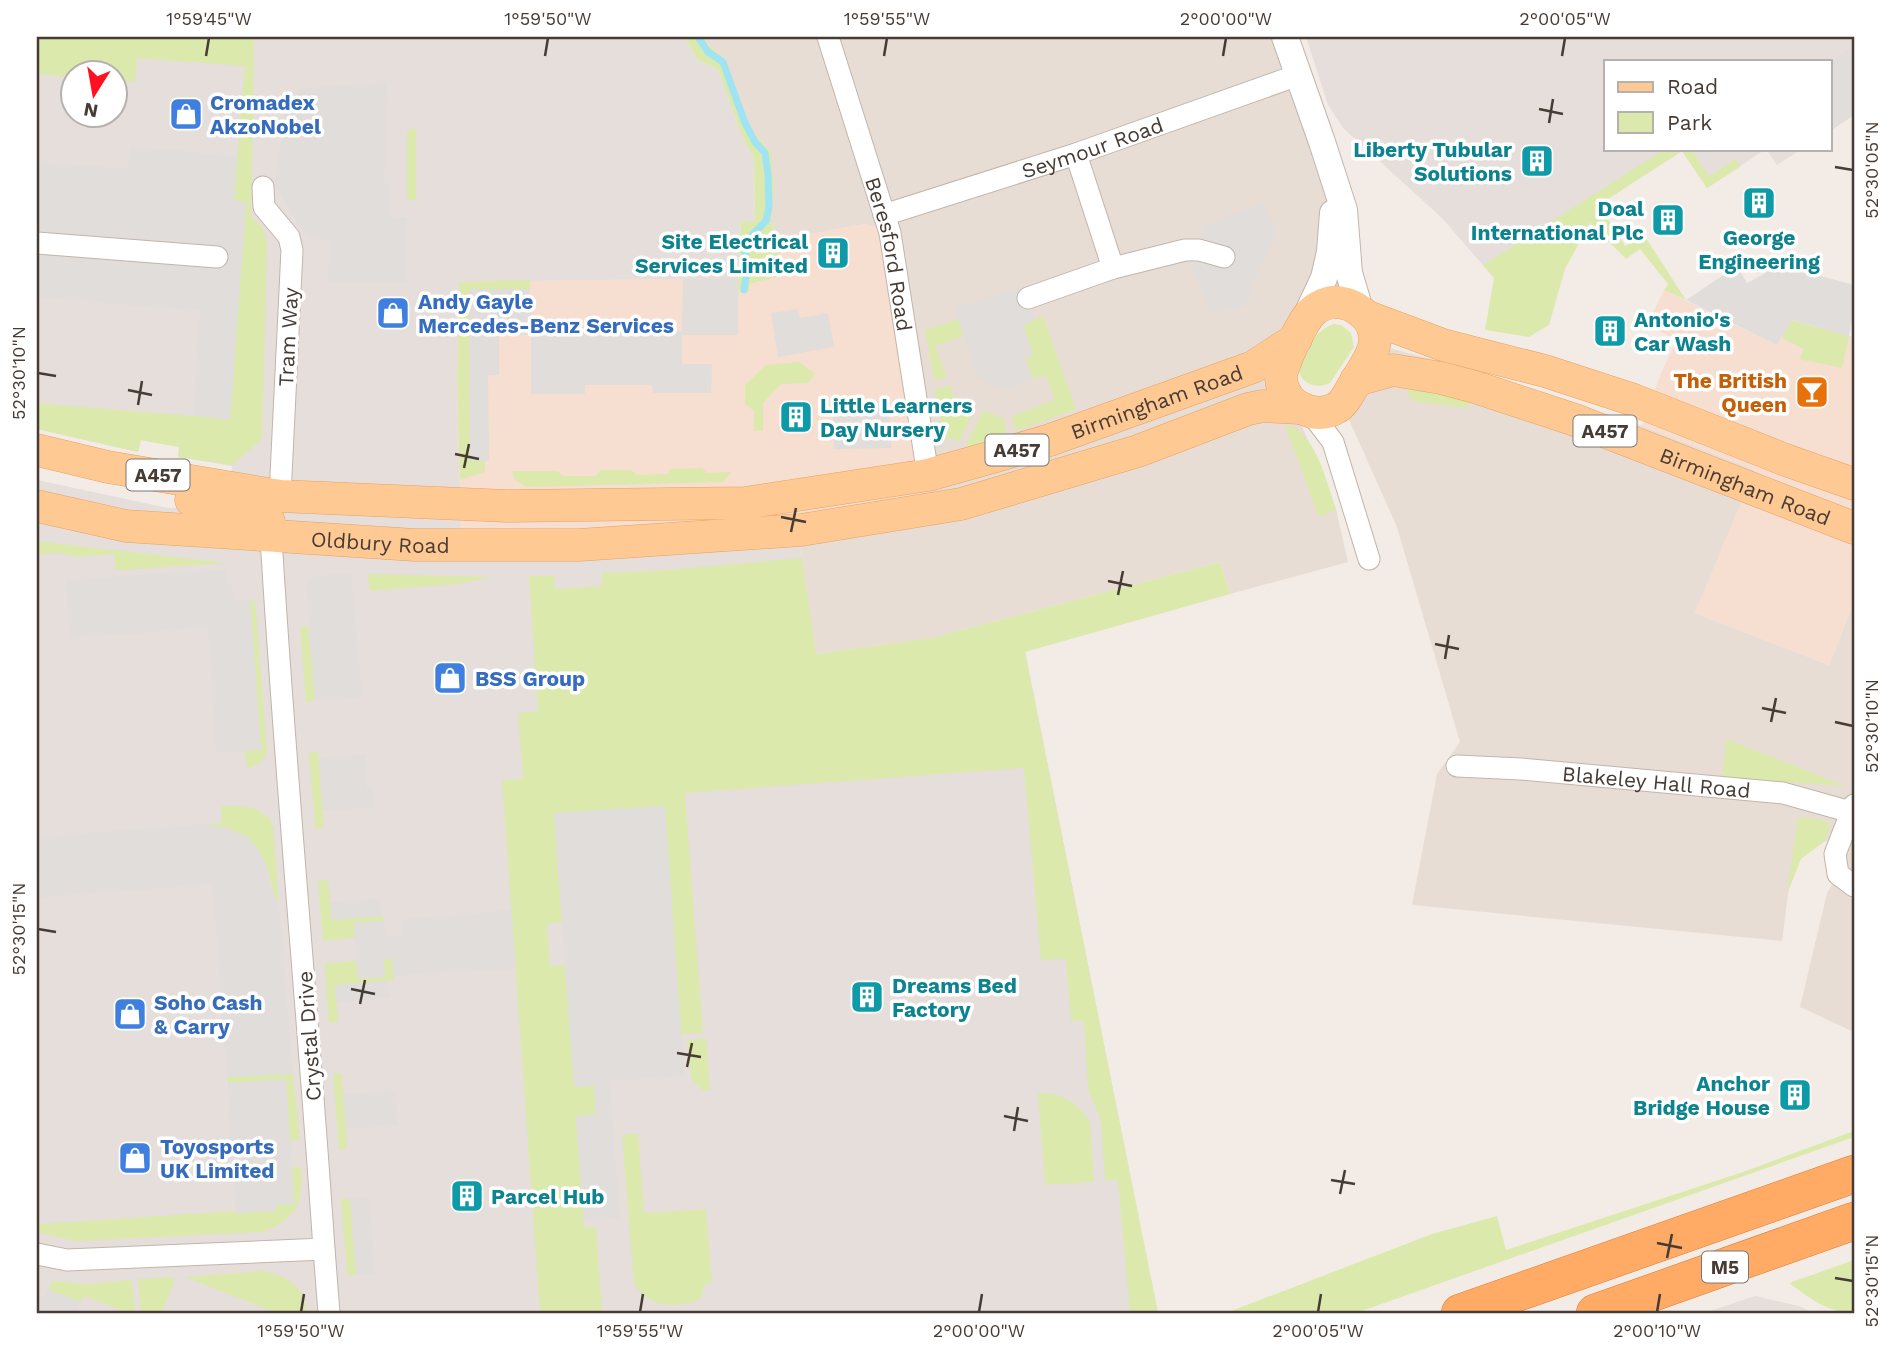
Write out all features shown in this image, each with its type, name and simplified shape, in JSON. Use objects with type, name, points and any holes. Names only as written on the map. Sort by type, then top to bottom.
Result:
[{"type":"highway","name":"M5","points":[[1460,1313],[1854,1174]]},
{"type":"highway","name":"M5","points":[[1595,1313],[1854,1221]]},
{"type":"main road","name":"Birmingham Road","points":[[1303,409],[1291,401],[1284,391],[1281,375],[1299,332],[1312,311],[1323,304],[1345,302],[1364,313],[1443,345],[1545,371],[1634,400],[1854,484]]},
{"type":"main road","points":[[1349,392],[1374,348],[1375,335],[1364,313]]},
{"type":"main road","name":"Birmingham Road","points":[[722,504],[853,488],[928,475],[1050,440],[1253,367],[1299,332]]},
{"type":"main road","name":"Birmingham Road","points":[[726,536],[815,529],[961,504],[1138,451],[1248,409],[1264,406],[1327,413],[1339,407],[1349,392],[1393,370],[1475,387],[1575,420],[1852,521]]},
{"type":"main road","name":"Oldbury Road","points":[[37,450],[108,467],[280,496],[507,506],[722,504]]},
{"type":"main road","points":[[108,467],[162,492],[269,522],[271,537]]},
{"type":"main road","name":"Oldbury Road","points":[[37,506],[126,526],[271,537],[442,545],[579,545],[726,536]]},
{"type":"street","name":"Beresford Road","points":[[828,37],[890,233],[928,475]]},
{"type":"street","points":[[1285,37],[1343,210],[1349,273],[1364,313]]},
{"type":"street","name":"Seymour Road","points":[[884,215],[1076,154],[1298,75]]},
{"type":"street","points":[[1076,154],[1113,268]]},
{"type":"street","points":[[1299,332],[1324,278],[1330,252],[1334,184]]},
{"type":"street","name":"Tram Way","points":[[263,187],[264,207],[289,237],[292,250],[280,496]]},
{"type":"street","points":[[37,243],[217,257]]},
{"type":"street","points":[[1028,298],[1113,268],[1185,250],[1199,250],[1224,257]]},
{"type":"street","points":[[1333,442],[1349,392]]},
{"type":"street","points":[[1303,409],[1317,421],[1333,442],[1369,559]]},
{"type":"street","name":"Crystal Drive","points":[[271,537],[330,1313]]},
{"type":"street","name":"Blakeley Hall Road","points":[[1457,766],[1521,769],[1783,793],[1853,808],[1835,854],[1838,874],[1854,886]]},
{"type":"street","points":[[37,1254],[67,1260],[324,1249]]},
{"type":"shaded area","points":[[254,37],[684,37],[697,59],[718,70],[744,141],[754,158],[755,221],[741,222],[738,278],[459,282],[457,379],[461,531],[419,539],[800,522],[815,654],[932,638],[1018,616],[1158,1313],[37,1313],[37,480],[168,508],[226,507],[232,466],[178,457],[179,447],[141,440],[138,452],[37,429],[37,56],[254,46]]},
{"type":"shaded area","points":[[700,37],[1285,37],[1298,75],[1340,250],[1337,302],[1281,375],[1336,509],[1348,562],[1230,594],[1220,562],[932,638],[815,654],[802,558],[800,516],[931,496],[890,233],[865,224],[778,240],[771,223],[771,152],[750,128],[726,60]]},
{"type":"shaded area","name":"Liberty Tubular Solutions","points":[[1306,37],[1854,37],[1854,115],[1832,130],[1832,60],[1604,60],[1604,150],[1764,150],[1707,188],[1682,151],[1598,205],[1494,278],[1442,218],[1343,128],[1328,105]]},
{"type":"shaded area","points":[[1854,46],[1854,115],[1832,130],[1832,62]]},
{"type":"shaded area","points":[[387,82],[384,184],[391,184],[390,217],[407,217],[407,282],[328,282],[330,241],[306,234],[275,185],[286,105],[299,89]]},
{"type":"shaded area","points":[[130,147],[237,156],[234,200],[246,202],[230,420],[193,415],[200,311],[37,297],[37,162],[128,169]]},
{"type":"shaded area","points":[[1767,150],[1800,150],[1777,165]]},
{"type":"shaded area","points":[[1263,203],[1276,232],[1244,307],[1210,314],[1192,264],[1203,226]]},
{"type":"shaded area","points":[[865,224],[890,233],[931,496],[765,521],[585,531],[461,531],[457,379],[459,282],[738,278],[749,290],[750,284],[779,276],[778,240]]},
{"type":"shaded area","points":[[1780,265],[1854,285],[1854,309],[1849,336],[1792,320],[1777,345],[1686,300],[1737,266],[1747,283]]},
{"type":"shaded area","points":[[738,278],[738,335],[682,335],[682,364],[712,364],[711,393],[653,393],[652,385],[585,385],[585,394],[531,394],[531,335],[499,335],[499,375],[488,375],[489,461],[470,461],[469,289],[530,289],[531,331],[682,331],[683,279]]},
{"type":"shaded area","points":[[1024,286],[1035,320],[1023,325],[1033,355],[1025,357],[1033,379],[1004,390],[978,378],[955,308]]},
{"type":"shaded area","points":[[1664,290],[1777,345],[1791,320],[1854,337],[1854,602],[1829,665],[1695,613],[1755,470],[1642,426],[1661,373],[1677,340],[1647,325]]},
{"type":"shaded area","points":[[798,309],[800,318],[828,313],[834,347],[778,357],[771,313]]},
{"type":"shaded area","points":[[1374,344],[1483,373],[1642,426],[1755,470],[1695,613],[1829,665],[1854,602],[1854,1032],[1800,1007],[1827,893],[1838,874],[1839,842],[1795,840],[1782,941],[1412,905],[1437,774],[1460,742],[1397,527],[1342,404]]},
{"type":"shaded area","name":"Little Learners Day Nursery","points":[[890,401],[891,448],[834,449],[833,402]]},
{"type":"shaded area","points":[[225,569],[226,585],[232,585],[233,601],[250,600],[261,750],[216,752],[208,627],[70,638],[66,580]]},
{"type":"shaded area","points":[[351,574],[362,698],[315,701],[306,581],[322,576]]},
{"type":"shaded area","points":[[365,754],[367,789],[373,789],[374,807],[323,811],[319,758]]},
{"type":"shaded area","points":[[665,806],[684,1076],[610,1081],[619,1218],[584,1221],[576,1116],[596,1114],[594,1086],[574,1087],[554,813]]},
{"type":"shaded area","points":[[203,824],[228,828],[247,837],[259,850],[266,865],[271,889],[279,905],[293,1074],[227,1077],[213,884],[41,897],[37,837]]},
{"type":"shaded area","points":[[380,898],[382,916],[332,920],[330,902]]},
{"type":"shaded area","points":[[511,910],[516,968],[393,976],[392,959],[384,960],[385,977],[358,979],[354,923],[384,921],[386,936],[402,936],[401,920]]},
{"type":"shaded area","points":[[388,981],[389,998],[336,1002],[335,985]]},
{"type":"shaded area","points":[[286,1079],[294,1204],[276,1205],[276,1211],[236,1213],[233,1171],[245,1170],[245,1164],[243,1142],[231,1142],[228,1083]]},
{"type":"shaded area","points":[[395,1090],[398,1125],[346,1129],[343,1095]]},
{"type":"shaded area","points":[[369,1197],[375,1273],[356,1275],[350,1199]]},
{"type":"shaded area","points":[[48,1290],[81,1302],[77,1313],[37,1313],[37,1295],[45,1298]]},
{"type":"shaded area","points":[[1755,1296],[1799,1306],[1813,1313],[1704,1313]]},
{"type":"green space","points":[[37,37],[254,37],[251,217],[263,228],[267,241],[262,439],[232,465],[178,457],[179,447],[141,440],[138,452],[37,429],[37,403],[230,419],[246,203],[234,200],[245,66],[137,58],[135,82],[130,81],[130,60],[60,60],[60,76],[37,74]]},
{"type":"green space","points":[[684,37],[700,37],[726,60],[750,128],[771,152],[774,185],[771,223],[778,240],[780,276],[750,284],[749,291],[738,290],[741,222],[755,221],[754,158],[744,141],[718,70],[697,59]]},
{"type":"green space","points":[[416,128],[416,200],[407,200],[407,131]]},
{"type":"green space","points":[[1663,150],[1692,150],[1709,176],[1735,159],[1741,166],[1707,188],[1682,151],[1599,205],[1625,246],[1644,235],[1686,300],[1664,290],[1668,284],[1640,249],[1626,259],[1590,223],[1565,269],[1549,325],[1529,337],[1485,330],[1494,278],[1483,265]]},
{"type":"green space","points":[[530,280],[530,289],[469,289],[470,460],[485,461],[485,472],[460,480],[457,379],[459,282]]},
{"type":"green space","points":[[1043,316],[1076,409],[1016,431],[1012,416],[1055,400],[1045,375],[1033,379],[1025,357],[1033,354],[1022,325]]},
{"type":"green space","points":[[958,319],[963,336],[935,346],[947,377],[934,380],[925,330]]},
{"type":"green space","points":[[1791,320],[1849,336],[1842,368],[1799,359],[1804,349],[1782,338]]},
{"type":"green space","points":[[1334,324],[1341,325],[1351,333],[1354,347],[1330,383],[1319,386],[1308,383],[1299,371],[1301,359],[1318,334]]},
{"type":"green space","points":[[799,362],[815,374],[808,383],[781,384],[763,403],[763,431],[754,431],[754,411],[745,404],[745,385],[766,365]]},
{"type":"green space","points":[[1409,384],[1471,400],[1468,408],[1414,401],[1407,394]]},
{"type":"green space","points":[[950,385],[954,398],[976,407],[959,442],[943,435],[935,389]]},
{"type":"green space","points":[[983,410],[1004,419],[1006,434],[971,447],[966,445]]},
{"type":"green space","points":[[1285,425],[1304,436],[1312,446],[1336,509],[1319,517]]},
{"type":"green space","points":[[702,468],[707,473],[731,472],[724,482],[527,487],[515,480],[512,471],[557,471],[563,476],[596,476],[601,470],[631,470],[637,475],[667,474],[671,469]]},
{"type":"green space","points":[[37,541],[227,563],[119,570],[115,569],[114,554],[76,557],[58,553],[37,554]]},
{"type":"green space","points":[[802,558],[816,654],[932,638],[1220,562],[1230,594],[1025,652],[1158,1313],[1130,1313],[1118,1180],[1105,1180],[1101,1121],[1088,1089],[1084,1021],[1071,1021],[1066,959],[1041,960],[1024,768],[685,793],[703,1033],[681,1034],[665,806],[554,813],[562,922],[547,924],[550,966],[565,965],[574,1087],[594,1086],[596,1114],[576,1117],[584,1227],[596,1227],[602,1313],[540,1313],[502,780],[523,779],[518,713],[538,711],[529,576],[554,576],[555,589],[602,586],[602,573]]},
{"type":"green space","points":[[368,574],[492,577],[458,584],[370,591]]},
{"type":"green space","points":[[250,600],[255,601],[267,750],[264,760],[248,769],[244,751],[261,749]]},
{"type":"green space","points":[[308,626],[315,701],[306,702],[300,627]]},
{"type":"green space","points":[[1726,739],[1846,786],[1722,778]]},
{"type":"green space","points":[[318,752],[324,828],[315,829],[309,753]]},
{"type":"green space","points":[[221,806],[251,808],[269,819],[273,826],[279,905],[265,863],[255,846],[232,831],[203,824],[222,823]]},
{"type":"green space","points":[[1798,817],[1825,820],[1830,827],[1825,841],[1801,859],[1787,894]]},
{"type":"green space","points":[[328,880],[332,920],[384,916],[384,921],[354,923],[355,938],[323,941],[318,881]]},
{"type":"green space","points":[[384,959],[392,959],[394,980],[335,985],[338,1022],[329,1023],[325,963],[357,961],[358,978]]},
{"type":"green space","points":[[706,1038],[710,1090],[702,1090],[691,1078],[687,1040]]},
{"type":"green space","points":[[342,1073],[347,1149],[339,1150],[333,1074]]},
{"type":"green space","points":[[293,1074],[300,1140],[290,1141],[286,1079],[228,1083],[227,1077]]},
{"type":"green space","points":[[1038,1093],[1069,1100],[1085,1115],[1090,1123],[1094,1182],[1045,1185]]},
{"type":"green space","points":[[1854,1131],[1854,1137],[1356,1313],[1226,1313],[1432,1234],[1497,1216],[1506,1250],[1743,1172]]},
{"type":"green space","points":[[638,1133],[644,1213],[706,1209],[712,1283],[705,1284],[701,1299],[673,1305],[654,1302],[639,1291],[634,1283],[622,1135]]},
{"type":"green space","points":[[291,1167],[301,1167],[301,1190],[296,1208],[283,1222],[262,1232],[77,1241],[37,1232],[37,1210],[40,1224],[235,1211],[276,1211],[275,1205],[294,1203]]},
{"type":"green space","points":[[341,1199],[350,1199],[356,1275],[347,1275]]},
{"type":"green space","points":[[1854,1260],[1854,1313],[1828,1307],[1789,1283]]},
{"type":"green space","points":[[263,1271],[294,1284],[303,1296],[308,1313],[277,1313],[185,1277]]},
{"type":"green space","points":[[138,1279],[175,1279],[162,1313],[141,1313]]},
{"type":"green space","points":[[132,1280],[135,1313],[128,1313],[84,1296],[81,1302],[48,1290],[51,1283],[56,1281],[86,1284]]},
{"type":"pier","points":[[1690,1246],[1749,1258],[1793,1282],[1704,1313],[1431,1313],[1437,1308],[1519,1278]]},
{"type":"waterway","points":[[698,37],[708,52],[723,62],[745,123],[755,142],[765,153],[769,206],[766,221],[744,243],[747,269],[744,290]]},
{"type":"place","name":"Cromadex AkzoNobel","points":[[186,114]]},
{"type":"place","name":"Liberty Tubular Solutions","points":[[1537,161]]},
{"type":"place","name":"George Engineering","points":[[1759,203]]},
{"type":"place","name":"Doal International Plc","points":[[1668,220]]},
{"type":"place","name":"Site Electrical Services Limited","points":[[833,253]]},
{"type":"place","name":"Andy Gayle Mercedes-Benz Services","points":[[393,313]]},
{"type":"place","name":"Antonio's Car Wash","points":[[1610,331]]},
{"type":"place","name":"The British Queen","points":[[1812,392]]},
{"type":"place","name":"Little Learners Day Nursery","points":[[796,417]]},
{"type":"place","name":"BSS Group","points":[[450,678]]},
{"type":"place","name":"Dreams Bed Factory","points":[[867,997]]},
{"type":"place","name":"Soho Cash & Carry","points":[[130,1014]]},
{"type":"place","name":"Anchor Bridge House","points":[[1795,1095]]},
{"type":"place","name":"Toyosports UK Limited","points":[[135,1158]]},
{"type":"place","name":"Parcel Hub","points":[[467,1196]]}]
